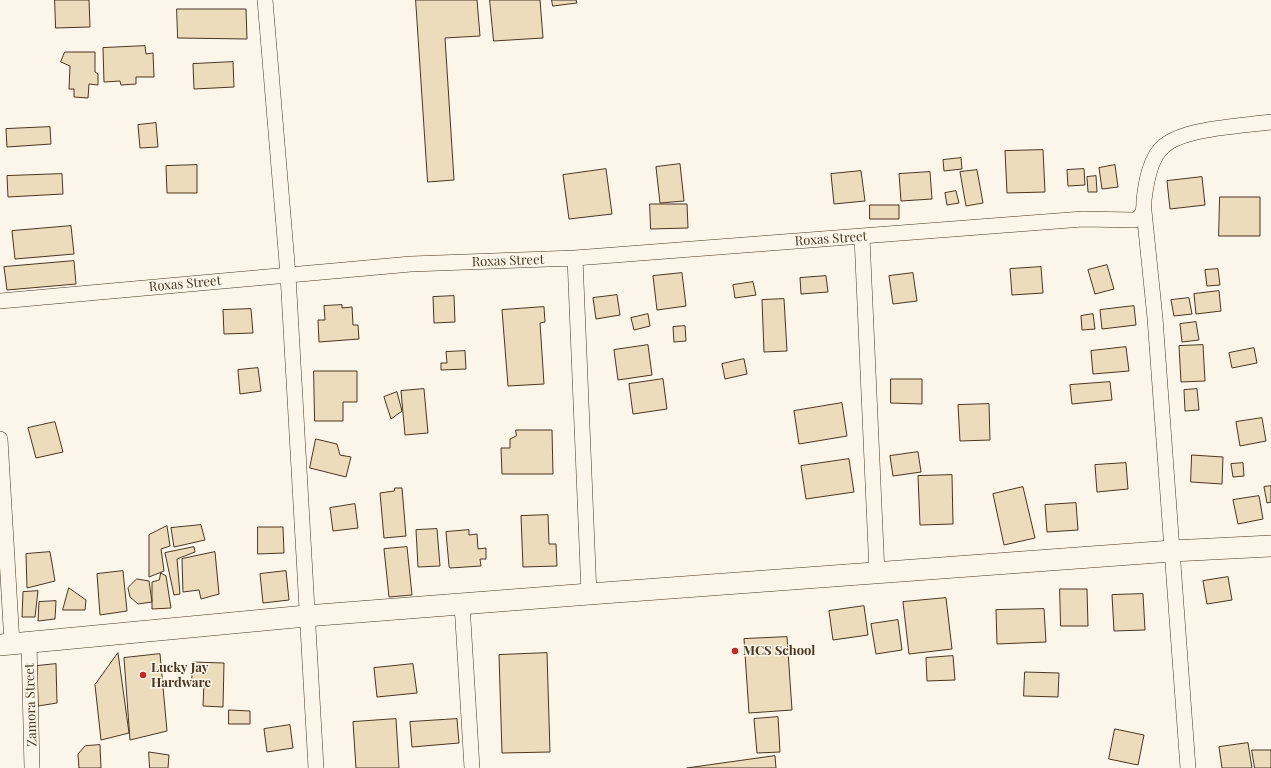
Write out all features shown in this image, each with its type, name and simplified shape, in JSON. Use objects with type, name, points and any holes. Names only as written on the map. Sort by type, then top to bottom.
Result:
[{"type":"main road","points":[[14,644],[306,616],[1172,551],[1271,546]]},
{"type":"street","points":[[266,0],[288,275],[306,616],[316,768]]},
{"type":"street","points":[[1188,768],[1155,318],[1144,211],[1146,190],[1152,164],[1159,150],[1165,145],[1191,133],[1271,122]]},
{"type":"street","name":"Roxas Street","points":[[0,301],[411,264],[576,258],[1083,219],[1134,220],[1144,211]]},
{"type":"street","points":[[862,237],[877,573]]},
{"type":"street","points":[[576,258],[589,594]]},
{"type":"street","name":"Zamora Street","points":[[0,439],[14,644],[32,768]]},
{"type":"street","points":[[462,604],[472,768]]},
{"type":"building","points":[[55,0],[89,0],[90,27],[56,28]]},
{"type":"building","points":[[416,0],[477,0],[480,36],[445,38],[454,180],[428,182]]},
{"type":"building","points":[[490,0],[540,0],[543,38],[494,41]]},
{"type":"building","points":[[552,0],[576,0],[577,3],[553,6]]},
{"type":"building","points":[[177,9],[246,9],[247,39],[178,38]]},
{"type":"building","points":[[145,46],[146,54],[153,53],[154,77],[136,77],[136,84],[121,85],[120,81],[104,82],[103,48]]},
{"type":"building","points":[[65,52],[95,52],[95,72],[98,74],[98,85],[89,84],[88,98],[74,97],[74,89],[69,89],[70,66],[61,62]]},
{"type":"building","points":[[233,62],[234,87],[194,89],[193,64]]},
{"type":"building","points":[[156,123],[158,147],[140,148],[138,125]]},
{"type":"building","points":[[50,127],[51,144],[7,147],[6,129]]},
{"type":"building","points":[[1043,150],[1045,192],[1007,193],[1005,151]]},
{"type":"building","points":[[961,158],[962,169],[944,171],[943,160]]},
{"type":"building","points":[[680,164],[684,201],[660,203],[656,167]]},
{"type":"building","points":[[197,165],[197,193],[167,193],[166,166]]},
{"type":"building","points":[[1115,165],[1118,187],[1102,189],[1099,168]]},
{"type":"building","points":[[606,169],[612,214],[569,219],[563,175]]},
{"type":"building","points":[[1084,169],[1085,185],[1068,186],[1067,170]]},
{"type":"building","points":[[977,170],[983,203],[966,206],[960,172]]},
{"type":"building","points":[[861,171],[865,201],[834,204],[831,174]]},
{"type":"building","points":[[930,172],[932,199],[901,201],[899,174]]},
{"type":"building","points":[[62,174],[63,194],[8,197],[7,176]]},
{"type":"building","points":[[1096,176],[1097,192],[1088,192],[1087,177]]},
{"type":"building","points":[[1202,177],[1205,205],[1170,209],[1167,181]]},
{"type":"building","points":[[956,191],[959,203],[947,205],[945,193]]},
{"type":"building","points":[[1220,197],[1260,197],[1260,236],[1219,236]]},
{"type":"building","points":[[650,204],[687,204],[688,228],[651,229]]},
{"type":"building","points":[[870,205],[899,205],[899,219],[870,219]]},
{"type":"building","points":[[71,226],[74,254],[15,259],[12,231]]},
{"type":"building","points":[[74,261],[76,284],[7,290],[4,267]]},
{"type":"building","points":[[1107,265],[1114,289],[1095,294],[1088,270]]},
{"type":"building","points":[[1041,267],[1043,293],[1012,295],[1010,269]]},
{"type":"building","points":[[1218,269],[1220,285],[1207,286],[1205,270]]},
{"type":"building","points":[[682,273],[686,306],[657,310],[653,276]]},
{"type":"building","points":[[913,273],[917,301],[893,304],[889,276]]},
{"type":"building","points":[[826,276],[828,292],[801,294],[800,278]]},
{"type":"building","points":[[753,282],[756,295],[735,298],[733,285]]},
{"type":"building","points":[[1219,291],[1221,311],[1196,314],[1194,294]]},
{"type":"building","points":[[617,295],[620,315],[596,319],[593,298]]},
{"type":"building","points":[[454,296],[455,322],[434,323],[433,297]]},
{"type":"building","points":[[1189,298],[1192,314],[1174,316],[1171,300]]},
{"type":"building","points":[[784,299],[787,351],[764,352],[762,300]]},
{"type":"building","points":[[342,305],[342,308],[352,307],[353,325],[358,325],[359,339],[319,342],[318,320],[325,320],[324,306]]},
{"type":"building","points":[[1134,306],[1136,325],[1102,329],[1100,310]]},
{"type":"building","points":[[544,307],[545,322],[540,323],[544,384],[508,386],[502,310]]},
{"type":"building","points":[[251,309],[253,333],[224,334],[223,310]]},
{"type":"building","points":[[648,314],[650,326],[634,330],[631,318]]},
{"type":"building","points":[[1093,314],[1095,329],[1082,330],[1081,316]]},
{"type":"building","points":[[1196,322],[1199,340],[1182,342],[1180,324]]},
{"type":"building","points":[[685,326],[686,341],[674,342],[673,327]]},
{"type":"building","points":[[648,345],[652,375],[618,380],[614,350]]},
{"type":"building","points":[[1203,345],[1205,381],[1181,382],[1179,346]]},
{"type":"building","points":[[1126,347],[1129,371],[1093,374],[1091,351]]},
{"type":"building","points":[[1254,348],[1257,363],[1232,368],[1229,353]]},
{"type":"building","points":[[465,351],[466,369],[441,370],[441,363],[447,363],[446,352]]},
{"type":"building","points":[[744,359],[747,374],[725,379],[722,364]]},
{"type":"building","points":[[258,368],[261,391],[240,394],[238,370]]},
{"type":"building","points":[[314,371],[357,371],[357,402],[343,402],[343,421],[315,421]]},
{"type":"building","points":[[663,379],[667,409],[633,414],[629,384]]},
{"type":"building","points":[[891,379],[922,379],[922,404],[891,403]]},
{"type":"building","points":[[1110,382],[1112,400],[1072,404],[1070,385]]},
{"type":"building","points":[[424,389],[428,433],[405,435],[401,391]]},
{"type":"building","points":[[1197,389],[1199,410],[1185,411],[1184,390]]},
{"type":"building","points":[[397,392],[402,411],[391,419],[384,397]]},
{"type":"building","points":[[842,403],[847,436],[799,444],[794,411]]},
{"type":"building","points":[[989,404],[990,440],[960,441],[958,405]]},
{"type":"building","points":[[1262,418],[1266,441],[1240,446],[1236,422]]},
{"type":"building","points":[[55,422],[63,452],[36,458],[28,428]]},
{"type":"building","points":[[516,430],[552,430],[553,474],[502,474],[501,448],[510,448],[510,439],[516,436]]},
{"type":"building","points":[[316,439],[337,444],[340,455],[351,457],[346,477],[310,468]]},
{"type":"building","points":[[918,452],[921,472],[893,476],[890,456]]},
{"type":"building","points":[[1192,455],[1223,457],[1222,484],[1191,482]]},
{"type":"building","points":[[849,459],[854,492],[806,499],[801,466]]},
{"type":"building","points":[[1126,463],[1128,489],[1097,492],[1095,465]]},
{"type":"building","points":[[1243,463],[1244,476],[1233,477],[1231,464]]},
{"type":"building","points":[[952,475],[953,524],[920,525],[918,476]]},
{"type":"building","points":[[1271,486],[1271,502],[1267,503],[1264,487]]},
{"type":"building","points":[[1023,487],[1035,538],[1004,545],[993,494]]},
{"type":"building","points":[[395,488],[402,488],[406,536],[384,538],[380,493],[394,491]]},
{"type":"building","points":[[1259,496],[1263,519],[1238,524],[1233,500]]},
{"type":"building","points":[[1076,503],[1078,530],[1047,532],[1045,505]]},
{"type":"building","points":[[355,504],[358,528],[333,531],[330,508]]},
{"type":"building","points":[[548,515],[549,544],[556,544],[557,566],[523,567],[521,516]]},
{"type":"building","points":[[201,525],[205,540],[174,547],[171,528]]},
{"type":"building","points":[[167,526],[170,546],[161,549],[164,571],[149,577],[149,535]]},
{"type":"building","points":[[258,527],[283,527],[284,553],[258,554]]},
{"type":"building","points":[[437,529],[440,566],[418,567],[416,530]]},
{"type":"building","points":[[469,530],[469,535],[477,534],[478,549],[486,548],[486,559],[480,559],[481,566],[450,568],[446,532]]},
{"type":"building","points":[[194,547],[195,552],[177,559],[180,594],[174,595],[165,553]]},
{"type":"building","points":[[407,547],[412,595],[389,597],[384,549]]},
{"type":"building","points":[[50,552],[55,581],[27,588],[26,554]]},
{"type":"building","points":[[215,552],[219,594],[201,599],[199,590],[183,592],[182,559]]},
{"type":"building","points":[[123,571],[127,611],[100,615],[97,574]]},
{"type":"building","points":[[286,571],[289,600],[263,603],[260,574]]},
{"type":"building","points":[[161,573],[166,576],[171,608],[152,609],[152,582],[159,580]]},
{"type":"building","points":[[1228,577],[1232,600],[1207,604],[1203,581]]},
{"type":"building","points":[[137,579],[149,581],[152,602],[138,604],[130,597],[128,588]]},
{"type":"building","points":[[69,588],[86,600],[85,610],[63,610]]},
{"type":"building","points":[[1060,589],[1087,589],[1088,626],[1061,626]]},
{"type":"building","points":[[38,591],[35,617],[22,617],[23,592]]},
{"type":"building","points":[[1143,594],[1145,630],[1114,631],[1112,595]]},
{"type":"building","points":[[946,598],[952,649],[909,654],[903,602]]},
{"type":"building","points":[[56,601],[55,619],[38,621],[39,602]]},
{"type":"building","points":[[864,606],[868,635],[833,640],[829,611]]},
{"type":"building","points":[[1044,609],[1046,642],[997,644],[996,610]]},
{"type":"building","points":[[898,620],[902,650],[876,654],[871,624]]},
{"type":"building","points":[[787,637],[792,710],[749,713],[744,639]]},
{"type":"building","points":[[118,653],[129,733],[101,740],[95,685]]},
{"type":"building","points":[[547,653],[550,752],[502,753],[499,655]]},
{"type":"building","points":[[160,654],[167,731],[130,740],[124,658]]},
{"type":"building","points":[[953,656],[955,680],[927,681],[926,658]]},
{"type":"building","points":[[193,662],[224,663],[223,707],[203,706],[204,683],[192,683]]},
{"type":"building","points":[[56,664],[57,703],[38,706],[37,666]]},
{"type":"building","points":[[413,664],[417,693],[377,697],[374,668]]},
{"type":"building","points":[[1025,672],[1059,673],[1058,697],[1024,696]]},
{"type":"building","points":[[229,710],[250,711],[250,724],[229,724]]},
{"type":"building","points":[[778,717],[780,752],[757,753],[754,719]]},
{"type":"building","points":[[396,719],[399,768],[356,768],[353,722]]},
{"type":"building","points":[[457,719],[459,743],[412,747],[410,722]]},
{"type":"building","points":[[290,725],[293,748],[267,752],[264,729]]},
{"type":"building","points":[[1115,729],[1144,735],[1138,765],[1109,759]]},
{"type":"building","points":[[1248,743],[1252,768],[1222,768],[1219,747]]},
{"type":"building","points":[[100,745],[101,768],[79,768],[78,754],[85,746]]},
{"type":"building","points":[[1252,750],[1271,750],[1271,768],[1255,768]]},
{"type":"building","points":[[149,752],[169,755],[168,768],[150,768]]},
{"type":"building","points":[[775,756],[776,768],[687,768]]},
{"type":"place","name":"MCS School","points":[[735,651]]},
{"type":"place","name":"Lucky Jay Hardware","points":[[143,675]]}]
